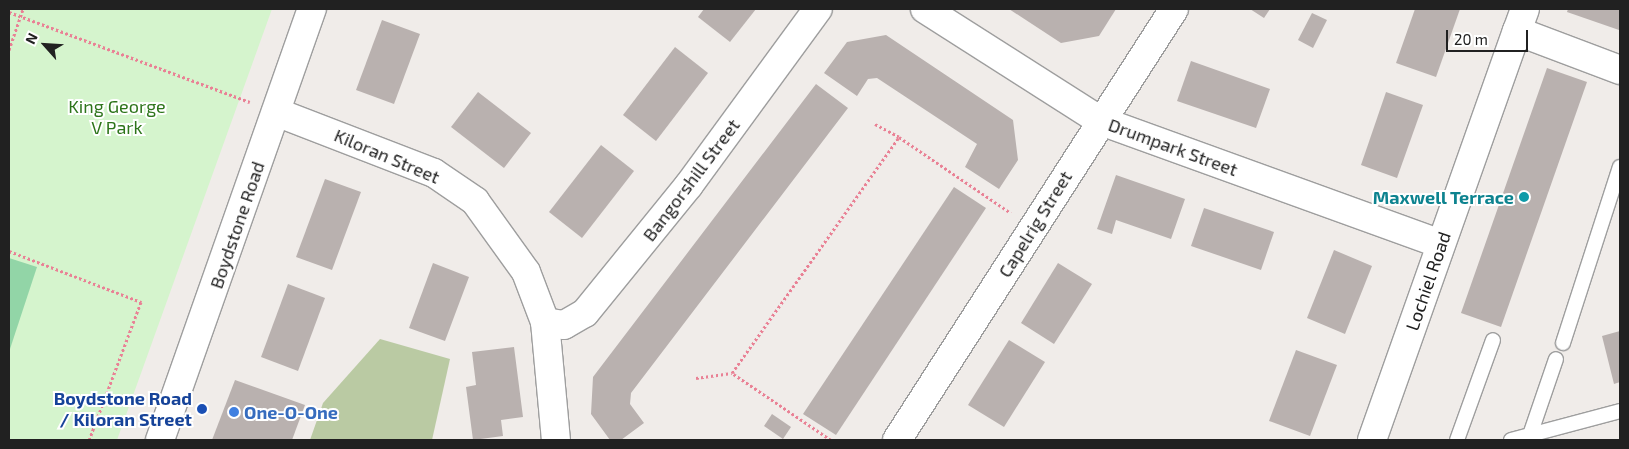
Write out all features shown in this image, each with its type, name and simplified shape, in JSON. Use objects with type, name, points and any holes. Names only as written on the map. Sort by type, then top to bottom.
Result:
[{"type":"street","name":"Boydstone Road","points":[[160,440],[312,9]]},
{"type":"street","name":"Bangorshill Street","points":[[545,322],[564,325],[585,314],[689,185],[818,9]]},
{"type":"street","name":"Drumpark Street","points":[[925,9],[1101,121],[1440,244]]},
{"type":"street","name":"Capelrig Street","points":[[897,440],[1174,9]]},
{"type":"street","points":[[1521,20],[1620,70]]},
{"type":"street","name":"Lochiel Road","points":[[1372,440],[1521,20]]},
{"type":"street","name":"Kiloran Street","points":[[276,112],[434,173],[475,201],[526,272],[545,322],[556,440]]},
{"type":"lane","points":[[1563,343],[1620,167]]},
{"type":"lane","points":[[1457,440],[1493,340]]},
{"type":"lane","points":[[1530,435],[1556,359]]},
{"type":"lane","points":[[1510,440],[1620,411]]},
{"type":"path","points":[[9,50],[23,9]]},
{"type":"path","points":[[9,12],[276,112]]},
{"type":"path","points":[[875,124],[899,137],[1032,228]]},
{"type":"path","points":[[732,373],[899,137]]},
{"type":"path","points":[[9,251],[141,302],[89,440]]},
{"type":"path","points":[[696,378],[732,373],[830,440]]},
{"type":"green space","name":"King George V Park","points":[[9,9],[272,9],[117,440],[9,440]]},
{"type":"green space","points":[[9,258],[37,267],[9,352]]},
{"type":"green space","points":[[380,339],[450,359],[432,440],[310,440],[323,403]]},
{"type":"building","points":[[704,9],[756,9],[730,42],[698,17]]},
{"type":"building","points":[[1009,9],[1116,9],[1099,36],[1061,43]]},
{"type":"building","points":[[1250,9],[1270,9],[1264,18]]},
{"type":"building","points":[[1415,9],[1460,9],[1436,77],[1396,63]]},
{"type":"building","points":[[1568,9],[1620,9],[1619,30],[1567,12]]},
{"type":"building","points":[[1312,13],[1327,20],[1313,48],[1298,40]]},
{"type":"building","points":[[382,20],[420,34],[394,104],[356,90]]},
{"type":"building","points":[[886,35],[1013,120],[1018,160],[999,189],[965,167],[977,144],[877,78],[868,79],[857,96],[824,73],[847,42]]},
{"type":"building","points":[[675,47],[708,73],[656,141],[623,115]]},
{"type":"building","points":[[1191,61],[1270,89],[1256,128],[1177,101]]},
{"type":"building","name":"Maxwell Terrace","points":[[1547,68],[1587,82],[1501,327],[1461,313]]},
{"type":"building","points":[[816,84],[848,108],[631,393],[630,404],[644,423],[621,440],[610,440],[591,414],[593,377]]},
{"type":"building","points":[[478,92],[531,133],[504,168],[451,127]]},
{"type":"building","points":[[1386,92],[1423,105],[1397,178],[1361,165]]},
{"type":"building","points":[[601,145],[634,171],[582,238],[549,212]]},
{"type":"building","points":[[1116,175],[1185,199],[1171,239],[1116,220],[1112,234],[1097,229]]},
{"type":"building","points":[[325,179],[361,192],[332,270],[296,257]]},
{"type":"building","points":[[954,187],[986,208],[836,435],[803,414]]},
{"type":"building","points":[[1204,208],[1274,232],[1261,270],[1191,246]]},
{"type":"building","points":[[1334,250],[1372,266],[1345,334],[1307,318]]},
{"type":"building","points":[[433,263],[469,277],[445,341],[409,328]]},
{"type":"building","points":[[1058,263],[1092,284],[1054,344],[1021,323]]},
{"type":"building","points":[[288,284],[325,298],[298,371],[261,357]]},
{"type":"building","points":[[1620,331],[1620,382],[1614,384],[1602,336]]},
{"type":"building","points":[[1009,340],[1045,362],[1004,427],[968,405]]},
{"type":"building","points":[[514,347],[523,417],[501,420],[503,436],[473,440],[466,387],[476,385],[472,352]]},
{"type":"building","points":[[1296,350],[1337,365],[1310,436],[1269,421]]},
{"type":"building","points":[[235,380],[305,405],[292,440],[212,440]]},
{"type":"building","points":[[772,414],[791,427],[783,439],[764,426]]},
{"type":"place","name":"Maxwell Terrace","points":[[1524,197]]},
{"type":"place","name":"Boydstone Road / Kiloran Street","points":[[202,409]]},
{"type":"place","name":"One-O-One","points":[[234,412]]}]
